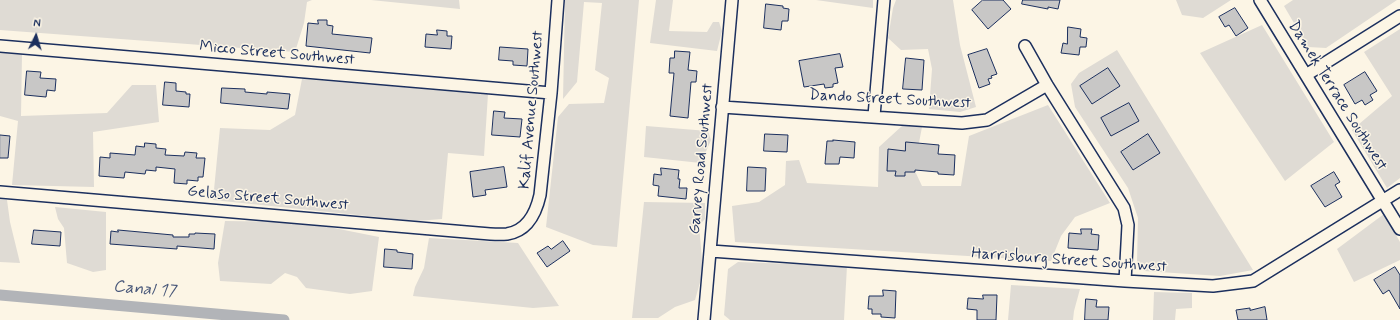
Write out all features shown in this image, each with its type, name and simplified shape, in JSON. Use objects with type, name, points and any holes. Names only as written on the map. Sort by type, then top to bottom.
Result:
[{"type":"street","name":"Kalif Avenue Southwest","points":[[530,222],[538,207],[540,195],[551,93],[558,0]]},
{"type":"street","name":"Garvey Road Southwest","points":[[704,320],[732,0]]},
{"type":"street","points":[[874,116],[884,0]]},
{"type":"street","name":"Damek Terrace Southwest","points":[[1260,0],[1400,229]]},
{"type":"street","points":[[1306,76],[1400,16]]},
{"type":"street","name":"Micco Street Southwest","points":[[0,46],[551,93]]},
{"type":"street","points":[[1025,46],[1124,208],[1128,225],[1125,281]]},
{"type":"street","name":"Dando Street Southwest","points":[[722,107],[962,123],[987,120],[1048,85]]},
{"type":"street","name":"Harrisburg Street Southwest","points":[[711,251],[1213,286],[1253,281],[1400,190]]},
{"type":"street","name":"Gelaso Street Southwest","points":[[0,192],[478,234],[508,234],[521,229],[530,222]]},
{"type":"shaded area","points":[[0,0],[312,0],[307,2],[304,23],[295,52],[0,30]]},
{"type":"shaded area","points":[[371,0],[459,0],[460,9]]},
{"type":"shaded area","points":[[565,0],[639,0],[617,247],[593,245],[546,227],[558,117],[569,104],[604,103],[609,78],[595,70],[602,3],[584,2],[577,82],[563,99]]},
{"type":"shaded area","points":[[656,0],[673,0],[669,31],[707,32],[713,22],[719,22],[722,31],[717,51],[650,43]]},
{"type":"shaded area","points":[[816,0],[873,0],[873,8]]},
{"type":"shaded area","points":[[896,0],[953,0],[960,45],[976,107],[960,112],[929,109],[932,69],[928,49],[901,50],[888,38],[893,8]]},
{"type":"shaded area","points":[[1176,0],[1231,0],[1203,18],[1182,15]]},
{"type":"shaded area","points":[[1293,0],[1397,0],[1326,48],[1308,47],[1284,6]]},
{"type":"shaded area","points":[[1262,25],[1334,142],[1285,181],[1200,53]]},
{"type":"shaded area","points":[[1400,29],[1400,178],[1387,188],[1352,130],[1392,96],[1364,52]]},
{"type":"shaded area","points":[[1117,50],[1253,270],[1220,276],[1144,271],[1137,262],[1138,218],[1128,188],[1075,107],[1071,84],[1079,73]]},
{"type":"shaded area","points":[[0,52],[22,54],[21,116],[107,113],[132,85],[156,85],[159,122],[93,132],[94,187],[12,185],[18,121],[0,116]]},
{"type":"shaded area","points":[[302,79],[488,94],[484,156],[448,153],[442,219],[416,221],[213,200],[220,128],[270,130],[295,115]]},
{"type":"shaded area","points":[[1048,105],[1110,203],[1075,217],[1061,236],[1051,261],[735,242],[732,206],[759,202],[785,185],[786,161],[799,160],[807,183],[878,187],[879,147],[903,125],[922,127],[914,169],[922,186],[961,186],[969,136]]},
{"type":"shaded area","points":[[646,126],[708,131],[711,140],[701,163],[644,157]]},
{"type":"shaded area","points":[[0,199],[7,200],[10,222],[20,263],[0,262]]},
{"type":"shaded area","points":[[644,202],[705,203],[705,219],[699,225],[703,272],[695,300],[675,307],[658,318],[632,318]]},
{"type":"shaded area","points":[[55,207],[106,212],[106,270],[93,272],[67,263],[64,228],[58,219]]},
{"type":"shaded area","points":[[1384,214],[1400,242],[1400,260],[1354,282],[1337,249]]},
{"type":"shaded area","points":[[225,221],[304,222],[379,237],[372,291],[350,294],[306,288],[297,277],[285,273],[271,284],[220,281],[218,263]]},
{"type":"shaded area","points":[[429,238],[518,243],[559,306],[533,308],[413,296],[415,287],[424,268]]},
{"type":"shaded area","points":[[738,262],[847,266],[844,320],[730,320],[724,315],[728,269]]},
{"type":"shaded area","points":[[1011,285],[1080,289],[1073,320],[1008,320]]},
{"type":"shaded area","points":[[1154,292],[1192,293],[1192,308],[1176,309],[1175,320],[1153,320]]},
{"type":"building","points":[[983,0],[1003,0],[1011,9],[988,29],[972,10]]},
{"type":"building","points":[[1023,0],[1060,0],[1058,9],[1048,7],[1048,9],[1022,4]]},
{"type":"building","points":[[766,4],[783,6],[783,8],[789,9],[788,21],[782,21],[781,30],[764,28]]},
{"type":"building","points":[[1235,8],[1248,28],[1236,36],[1229,25],[1225,27],[1219,17]]},
{"type":"building","points":[[318,20],[327,20],[327,25],[333,26],[332,34],[372,38],[370,53],[306,46],[308,23],[318,24]]},
{"type":"building","points":[[1068,27],[1081,29],[1080,37],[1087,38],[1086,47],[1080,47],[1079,55],[1061,53],[1063,43],[1067,44]]},
{"type":"building","points":[[437,30],[447,31],[447,36],[452,36],[451,49],[425,47],[426,34],[437,35]]},
{"type":"building","points":[[500,47],[528,49],[527,66],[513,65],[513,61],[499,60]]},
{"type":"building","points":[[987,49],[997,74],[988,79],[990,84],[979,88],[968,55]]},
{"type":"building","points":[[675,51],[690,52],[688,70],[697,71],[696,82],[691,82],[688,118],[670,116],[674,73],[669,73],[670,58],[674,58]]},
{"type":"building","points":[[840,54],[843,67],[835,68],[838,83],[833,84],[833,87],[825,88],[824,84],[804,87],[799,61]]},
{"type":"building","points":[[906,58],[924,60],[922,90],[903,89]]},
{"type":"building","points":[[1108,68],[1120,86],[1092,104],[1080,86]]},
{"type":"building","points":[[27,71],[41,72],[40,78],[56,79],[55,91],[47,90],[46,97],[25,95]]},
{"type":"building","points":[[1365,72],[1377,91],[1370,95],[1373,100],[1365,105],[1362,100],[1355,104],[1344,85]]},
{"type":"building","points":[[165,82],[176,83],[176,91],[190,94],[189,107],[163,105]]},
{"type":"building","points":[[222,88],[245,89],[245,92],[267,94],[267,92],[290,94],[288,109],[221,103]]},
{"type":"building","points":[[1129,103],[1139,121],[1111,136],[1101,118]]},
{"type":"building","points":[[494,111],[505,112],[504,118],[522,119],[520,137],[492,135]]},
{"type":"building","points":[[765,134],[788,135],[787,152],[764,151]]},
{"type":"building","points":[[1148,134],[1160,153],[1133,170],[1121,152]]},
{"type":"building","points":[[0,135],[10,136],[8,158],[0,158]]},
{"type":"building","points":[[833,140],[855,142],[854,158],[840,157],[839,164],[825,164],[827,141]]},
{"type":"building","points":[[906,142],[939,145],[938,154],[955,155],[954,175],[915,170],[915,172],[905,172],[905,176],[895,176],[896,171],[887,171],[888,149],[905,151]]},
{"type":"building","points":[[145,143],[156,144],[156,148],[166,149],[165,155],[184,156],[185,152],[197,153],[196,158],[205,158],[203,177],[198,177],[198,181],[187,180],[187,184],[174,183],[175,169],[156,167],[156,171],[146,170],[145,174],[125,172],[124,178],[99,176],[100,157],[110,158],[110,153],[135,155],[136,146],[144,147]]},
{"type":"building","points":[[504,167],[507,187],[485,190],[486,195],[473,197],[470,172]]},
{"type":"building","points":[[748,167],[766,168],[765,191],[747,191]]},
{"type":"building","points":[[661,168],[679,170],[679,188],[687,188],[686,199],[658,196],[659,186],[653,185],[654,174],[661,175]]},
{"type":"building","points":[[1334,172],[1340,182],[1335,185],[1342,197],[1325,207],[1311,186]]},
{"type":"building","points":[[1081,229],[1092,229],[1091,234],[1099,235],[1098,250],[1068,248],[1069,233],[1081,234]]},
{"type":"building","points":[[34,230],[61,232],[60,246],[32,244]]},
{"type":"building","points":[[118,230],[173,235],[173,237],[189,237],[189,234],[195,233],[215,234],[214,249],[177,246],[177,249],[110,244],[111,231],[118,232]]},
{"type":"building","points":[[563,241],[570,251],[547,267],[537,253],[548,246],[551,249]]},
{"type":"building","points":[[385,249],[413,254],[412,269],[384,267]]},
{"type":"building","points":[[1395,267],[1400,275],[1400,309],[1389,290],[1383,294],[1374,280]]},
{"type":"building","points":[[883,290],[896,291],[895,318],[881,317],[881,314],[872,314],[872,309],[868,309],[869,296],[883,296]]},
{"type":"building","points":[[983,295],[997,295],[996,320],[977,320],[977,310],[967,309],[968,298],[983,299]]},
{"type":"building","points":[[1086,299],[1097,300],[1096,307],[1109,307],[1108,320],[1085,320]]},
{"type":"building","points":[[1265,307],[1267,320],[1238,320],[1236,310],[1250,308],[1250,310]]},
{"type":"waterway","name":"Canal 17","points":[[0,295],[284,320]]}]
